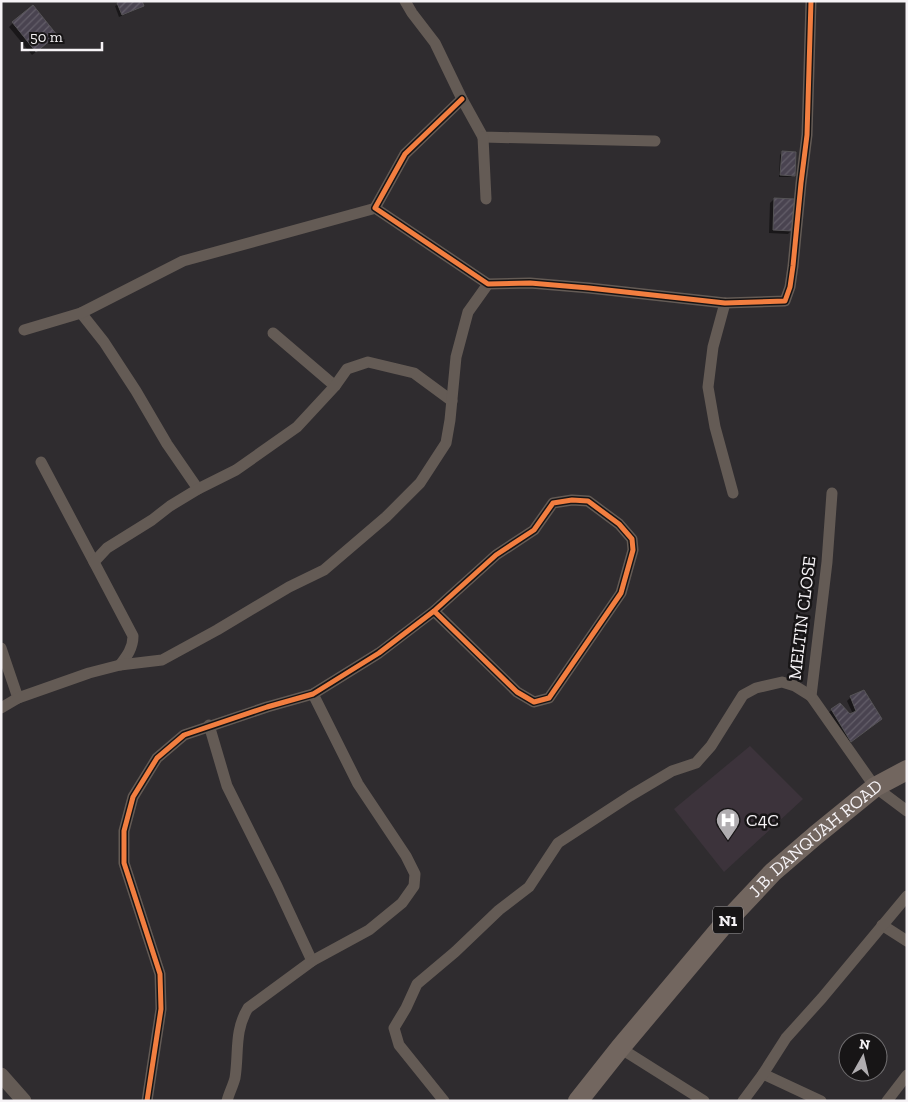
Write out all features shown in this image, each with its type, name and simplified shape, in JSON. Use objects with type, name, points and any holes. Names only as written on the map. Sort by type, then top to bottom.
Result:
[{"type":"highway","name":"J.B. DANQUAH ROAD","points":[[578,1101],[725,923],[773,872],[876,787],[907,770]]},
{"type":"street","points":[[405,1],[435,43],[483,137],[486,199]]},
{"type":"street","points":[[376,208],[488,284],[530,283],[725,303],[785,301],[790,287],[793,266],[807,135],[811,1]]},
{"type":"street","points":[[24,330],[81,313],[183,261],[376,208],[405,154],[462,99]]},
{"type":"street","points":[[483,137],[655,141]]},
{"type":"street","points":[[1,708],[18,698],[89,674],[120,666],[162,660],[217,630],[288,586],[324,570],[386,517],[420,483],[446,443],[456,357],[468,312],[488,284]]},
{"type":"street","points":[[725,303],[713,347],[708,387],[715,427],[733,493]]},
{"type":"street","points":[[81,313],[109,350],[167,444],[198,489]]},
{"type":"street","points":[[273,333],[335,386]]},
{"type":"street","points":[[94,562],[106,548],[198,489],[236,470],[297,427],[335,386],[347,369],[368,362],[414,373],[452,401]]},
{"type":"street","points":[[40,462],[133,636],[130,650],[120,666]]},
{"type":"street","name":"MELTIN CLOSE","points":[[832,493],[828,562],[811,696],[876,787],[907,811]]},
{"type":"street","points":[[147,1101],[161,1009],[160,974],[124,863],[124,831],[133,797],[157,758],[184,735],[267,706],[313,694],[379,653],[434,611],[496,555],[534,530],[553,503],[572,500],[588,501],[618,524],[632,539],[633,550],[621,593],[549,698],[534,702],[517,692],[434,611]]},
{"type":"street","points":[[1,648],[18,698]]},
{"type":"street","points":[[444,1101],[399,1045],[394,1028],[417,984],[455,952],[499,910],[529,887],[558,843],[672,771],[696,763],[711,746],[743,695],[756,688],[782,682],[795,686],[811,696]]},
{"type":"street","points":[[227,1101],[235,1079],[242,1018],[248,1008],[312,961],[369,930],[402,903],[414,886],[415,874],[406,856],[358,784],[313,694]]},
{"type":"street","points":[[209,725],[227,786],[312,961]]},
{"type":"street","points":[[743,1101],[786,1038],[907,896]]},
{"type":"street","points":[[882,925],[907,941]]},
{"type":"street","points":[[620,1048],[704,1101]]},
{"type":"street","points":[[763,1074],[821,1101]]},
{"type":"street","points":[[887,1101],[907,1075]]},
{"type":"street","points":[[3,1079],[24,1101]]},
{"type":"shaded area","name":"C4C","points":[[750,746],[803,799],[724,872],[674,809]]},
{"type":"building","points":[[121,1],[142,1],[144,6],[122,15],[117,3]]},
{"type":"building","points":[[33,5],[57,35],[36,52],[12,22]]},
{"type":"building","points":[[782,151],[796,152],[795,176],[780,175]]},
{"type":"building","points":[[774,198],[795,199],[793,231],[773,230]]},
{"type":"building","points":[[864,690],[882,719],[851,742],[831,709],[840,703],[850,714],[856,711],[850,696]]},
{"type":"cycle path","points":[[462,99],[405,154],[375,208],[488,284],[530,283],[725,303],[785,301],[790,287],[793,266],[807,135],[811,1]]},
{"type":"cycle path","points":[[147,1101],[161,1009],[160,974],[124,863],[124,831],[133,797],[157,758],[184,735],[267,707],[313,694],[379,653],[434,611],[496,555],[534,530],[553,503],[572,500],[588,501],[619,524],[632,539],[633,550],[621,593],[549,698],[534,702],[517,692],[434,611]]},
{"type":"place","name":"C4C","points":[[728,841]]}]
